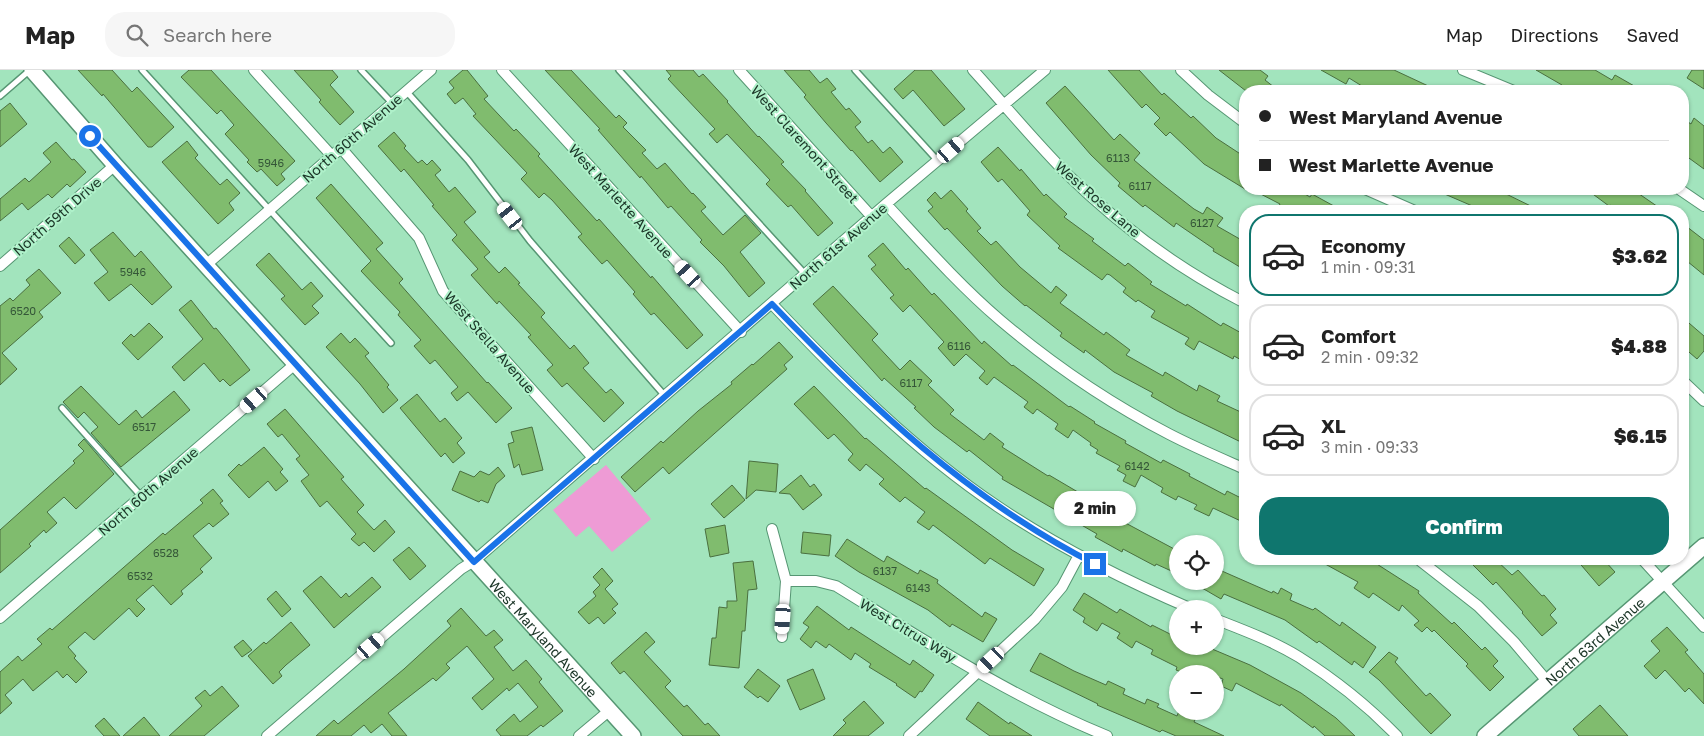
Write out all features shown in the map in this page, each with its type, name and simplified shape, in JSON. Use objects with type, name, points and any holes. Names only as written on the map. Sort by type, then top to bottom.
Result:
[{"type":"street","points":[[254,70],[332,156]]},
{"type":"street","name":"North 60th Avenue","points":[[206,265],[430,70]]},
{"type":"street","name":"West Marlette Avenue","points":[[502,70],[740,332]]},
{"type":"street","name":"West Claremont Street","points":[[739,70],[872,217]]},
{"type":"street","name":"West Rose Lane","points":[[973,70],[1066,173],[1107,211],[1182,266],[1239,299]]},
{"type":"street","name":"North 61st Avenue","points":[[267,736],[461,569],[474,562],[886,204],[1045,70]]},
{"type":"street","points":[[1181,70],[1208,95],[1239,118]]},
{"type":"street","points":[[1463,70],[1499,85]]},
{"type":"street","name":"West Maryland Avenue","points":[[37,72],[115,165],[633,736]]},
{"type":"street","name":"West Stella Avenue","points":[[341,148],[419,238],[443,291],[594,459]]},
{"type":"street","name":"North 59th Drive","points":[[0,266],[115,165]]},
{"type":"street","points":[[1379,195],[1402,205]]},
{"type":"street","points":[[1688,195],[1704,206]]},
{"type":"street","points":[[886,204],[957,280],[1000,320],[1058,366],[1116,404],[1170,435],[1239,466]]},
{"type":"street","points":[[772,304],[860,393],[946,468],[997,506],[1079,556],[1142,588],[1171,600]]},
{"type":"street","name":"North 60th Avenue","points":[[0,618],[295,364]]},
{"type":"street","points":[[1689,387],[1704,402]]},
{"type":"street","points":[[772,529],[786,581],[782,637]]},
{"type":"street","name":"North 63rd Avenue","points":[[1689,559],[1704,546]]},
{"type":"street","points":[[909,736],[1049,604],[1062,587],[1079,556]]},
{"type":"street","points":[[1426,565],[1478,606],[1514,642],[1547,680]]},
{"type":"street","points":[[1647,565],[1704,627]]},
{"type":"street","name":"North 63rd Avenue","points":[[1485,736],[1547,680],[1682,565]]},
{"type":"street","name":"West Citrus Way","points":[[786,581],[816,581],[836,586],[978,673],[1070,721],[1107,736]]},
{"type":"street","points":[[1224,623],[1297,656],[1337,683],[1379,718],[1397,736]]},
{"type":"street","points":[[579,736],[610,710]]},
{"type":"lane","points":[[142,70],[391,343]]},
{"type":"lane","points":[[361,70],[392,103]]},
{"type":"lane","points":[[619,70],[806,274]]},
{"type":"lane","points":[[855,70],[938,162]]},
{"type":"lane","points":[[0,96],[37,72]]},
{"type":"lane","points":[[406,91],[468,160],[530,242],[665,396]]},
{"type":"lane","points":[[62,408],[142,496]]},
{"type":"shaded area","points":[[606,465],[651,519],[612,552],[589,526],[576,537],[553,510]]},
{"type":"building","points":[[78,70],[112,70],[132,92],[137,87],[174,127],[152,147],[148,147],[103,94],[102,96]]},
{"type":"building","points":[[189,70],[211,70],[295,161],[281,174],[285,179],[277,186],[261,169],[257,172],[247,162],[249,160],[225,134],[234,125],[221,110],[217,114],[181,77]]},
{"type":"building","points":[[294,70],[332,70],[338,77],[330,85],[354,112],[340,125]]},
{"type":"building","points":[[463,70],[467,70],[488,96],[484,99],[514,131],[516,129],[540,154],[538,156],[597,221],[599,219],[651,278],[652,276],[703,335],[687,349],[654,313],[651,315],[633,294],[635,292],[607,260],[602,264],[578,237],[582,234],[552,200],[544,193],[539,198],[521,179],[527,173],[473,116],[476,114],[463,98],[455,104],[447,94],[454,88],[449,82]]},
{"type":"building","points":[[545,70],[571,70],[616,118],[619,115],[627,123],[623,127],[646,150],[642,153],[657,169],[665,163],[706,207],[701,211],[723,235],[745,215],[761,233],[740,252],[765,283],[749,297],[724,266],[700,242],[702,240],[671,206],[668,208],[641,176],[640,178],[598,130],[600,129]]},
{"type":"building","points":[[666,70],[693,70],[699,77],[703,74],[758,137],[784,162],[781,164],[806,190],[833,223],[818,236],[791,205],[788,207],[766,184],[770,180],[727,134],[717,143],[709,134],[715,129],[668,79],[671,76]]},
{"type":"building","points":[[784,70],[809,70],[820,83],[827,78],[836,89],[831,92],[846,110],[849,108],[861,122],[855,127],[868,143],[872,140],[883,153],[890,147],[903,162],[880,182],[826,123],[804,97],[806,95]]},
{"type":"building","points":[[915,70],[931,70],[965,109],[944,126],[913,90],[903,99],[894,89]]},
{"type":"building","points":[[1108,70],[1139,70],[1162,95],[1164,93],[1191,118],[1193,116],[1216,138],[1239,153],[1239,185],[1204,164],[1170,132],[1166,136],[1154,124],[1160,118],[1146,104],[1142,108]]},
{"type":"building","points":[[1219,70],[1260,70],[1268,76],[1265,80],[1271,85],[1239,85]]},
{"type":"building","points":[[1321,70],[1394,70],[1426,85],[1360,85],[1349,78],[1346,84]]},
{"type":"building","points":[[1536,70],[1595,70],[1612,80],[1615,75],[1632,85],[1562,85]]},
{"type":"building","points":[[1692,70],[1704,70],[1704,89],[1687,78]]},
{"type":"building","points":[[1065,86],[1114,140],[1120,134],[1140,153],[1134,160],[1162,184],[1194,209],[1203,214],[1207,207],[1223,218],[1217,226],[1239,239],[1239,266],[1213,251],[1214,249],[1176,223],[1174,227],[1145,205],[1143,207],[1118,186],[1120,183],[1091,155],[1046,103]]},
{"type":"building","points":[[10,103],[27,124],[0,147],[0,111]]},
{"type":"building","points":[[1694,118],[1704,126],[1704,169],[1689,158],[1689,123],[1691,124]]},
{"type":"building","points":[[394,132],[406,146],[404,148],[418,163],[422,160],[427,165],[432,160],[441,170],[435,175],[449,192],[455,187],[476,212],[464,222],[490,252],[484,257],[499,273],[505,267],[545,313],[541,317],[570,349],[574,345],[589,363],[583,368],[606,393],[611,389],[624,403],[604,422],[567,383],[562,387],[547,370],[553,365],[528,337],[531,335],[499,301],[497,304],[471,275],[478,269],[452,240],[457,235],[404,169],[401,172],[378,146]]},
{"type":"building","points":[[187,141],[198,155],[195,158],[220,185],[227,179],[240,193],[229,203],[234,210],[218,224],[162,162]]},
{"type":"building","points":[[56,142],[86,172],[70,187],[67,184],[52,198],[48,194],[28,210],[22,203],[0,221],[0,199],[25,178],[29,182],[51,162],[43,153]]},
{"type":"building","points":[[998,147],[1020,171],[1021,169],[1044,196],[1046,194],[1067,214],[1064,217],[1094,239],[1092,241],[1125,266],[1128,263],[1152,282],[1150,284],[1186,306],[1187,304],[1221,326],[1223,323],[1239,332],[1239,359],[1234,356],[1233,359],[1199,341],[1194,350],[1185,344],[1189,338],[1151,317],[1155,311],[1138,300],[1136,302],[1123,292],[1126,288],[1110,275],[1107,274],[1102,280],[1058,248],[1060,246],[1027,215],[1030,211],[1002,179],[998,182],[981,162]]},
{"type":"building","points":[[331,184],[383,243],[376,249],[403,279],[399,283],[487,383],[512,408],[496,423],[468,392],[457,401],[451,393],[458,387],[435,360],[430,364],[414,346],[421,340],[398,315],[400,312],[361,271],[371,261],[316,198]]},
{"type":"building","points":[[951,190],[968,209],[966,211],[981,228],[977,231],[991,245],[996,241],[1020,267],[1051,293],[1056,286],[1067,295],[1060,303],[1104,335],[1106,332],[1130,350],[1126,355],[1163,376],[1165,372],[1197,391],[1199,385],[1220,396],[1217,401],[1239,411],[1239,441],[1151,396],[1153,393],[1114,372],[1085,350],[1084,353],[1060,336],[1062,333],[1025,306],[1002,286],[947,228],[945,230],[928,211],[933,207],[927,200],[935,192],[941,199]]},
{"type":"building","points":[[1263,195],[1306,195],[1310,197],[1314,195],[1332,205],[1279,205]]},
{"type":"building","points":[[1447,195],[1508,195],[1529,205],[1470,205]]},
{"type":"building","points":[[1594,195],[1641,195],[1655,205],[1610,205]]},
{"type":"building","points":[[1689,228],[1704,240],[1704,275],[1689,263]]},
{"type":"building","points":[[113,232],[135,257],[141,251],[172,287],[152,305],[131,284],[109,301],[94,283],[108,272],[90,250]]},
{"type":"building","points":[[69,237],[85,255],[75,264],[59,246]]},
{"type":"building","points":[[883,243],[906,270],[908,268],[932,295],[934,293],[982,344],[984,341],[1012,366],[1069,407],[1126,441],[1125,443],[1161,463],[1163,460],[1190,474],[1189,476],[1225,495],[1227,491],[1239,497],[1239,520],[1213,508],[1209,516],[1194,509],[1197,505],[1178,496],[1176,500],[1161,492],[1163,488],[1141,475],[1135,487],[1123,481],[1126,475],[1117,470],[1120,466],[1096,453],[1098,450],[1090,445],[1091,443],[1073,430],[1068,438],[1055,429],[1058,424],[1037,409],[1033,414],[1024,407],[1028,402],[994,377],[987,385],[979,378],[985,371],[966,354],[954,366],[938,348],[944,342],[910,305],[903,312],[890,298],[894,295],[871,269],[876,265],[868,256]]},
{"type":"building","points":[[269,253],[302,290],[311,282],[323,296],[312,306],[319,313],[305,325],[281,299],[285,296],[256,265]]},
{"type":"building","points":[[39,269],[61,293],[39,312],[43,317],[2,353],[17,369],[0,385],[0,306],[10,298],[13,301],[30,285],[26,280]]},
{"type":"building","points":[[833,286],[878,334],[872,340],[900,370],[910,360],[932,381],[928,385],[954,410],[950,414],[984,440],[990,433],[1004,444],[1002,447],[1048,476],[1105,508],[1103,511],[1169,546],[1169,570],[1156,564],[1155,566],[1123,549],[1122,552],[1095,537],[1097,534],[1002,479],[1003,477],[969,450],[967,452],[934,427],[914,408],[916,407],[884,378],[882,381],[813,304]]},
{"type":"building","points":[[191,300],[250,370],[230,386],[223,379],[220,382],[204,363],[184,381],[172,367],[203,339],[179,310]]},
{"type":"building","points":[[149,323],[163,337],[138,360],[122,343],[131,334],[134,337]]},
{"type":"building","points":[[1689,323],[1704,336],[1704,351],[1697,359],[1689,352]]},
{"type":"building","points":[[341,333],[350,343],[355,338],[369,353],[365,356],[389,385],[387,387],[398,400],[383,413],[360,384],[326,347]]},
{"type":"building","points":[[779,342],[793,357],[784,365],[787,369],[669,474],[663,467],[635,492],[621,477]]},
{"type":"building","points":[[81,386],[119,425],[136,410],[142,418],[174,391],[190,410],[121,467],[91,433],[98,427],[84,412],[78,418],[63,402]]},
{"type":"building","points":[[814,386],[865,439],[925,489],[1012,550],[1044,569],[1034,586],[990,558],[985,564],[933,525],[929,530],[917,522],[925,512],[905,497],[900,502],[879,484],[884,479],[866,464],[860,471],[848,460],[853,454],[834,434],[828,439],[794,404]]},
{"type":"building","points":[[417,394],[440,422],[445,418],[462,438],[457,443],[465,453],[453,463],[445,453],[441,457],[400,408]]},
{"type":"building","points":[[285,409],[344,477],[341,479],[364,505],[357,512],[374,530],[385,520],[395,532],[374,552],[364,542],[359,546],[351,539],[356,534],[327,501],[320,507],[301,481],[309,475],[296,459],[300,456],[282,434],[278,437],[267,424]]},
{"type":"building","points":[[532,427],[543,470],[522,475],[519,464],[514,468],[508,444],[514,442],[511,432]]},
{"type":"building","points":[[84,439],[114,474],[76,509],[64,497],[47,512],[57,523],[46,533],[44,530],[29,544],[31,546],[0,573],[0,530],[75,463],[73,461],[84,451],[78,445]]},
{"type":"building","points":[[264,447],[283,469],[280,472],[288,481],[276,491],[268,481],[249,498],[228,475],[239,464],[241,466]]},
{"type":"building","points":[[749,461],[778,464],[776,492],[756,490],[746,499]]},
{"type":"building","points":[[498,467],[505,476],[496,484],[488,503],[481,500],[479,502],[452,490],[460,471],[474,477],[480,471],[489,475]]},
{"type":"building","points":[[801,475],[810,487],[814,484],[822,495],[803,510],[790,494],[779,493]]},
{"type":"building","points":[[732,485],[745,500],[724,518],[711,504]]},
{"type":"building","points":[[213,489],[223,501],[220,503],[229,514],[213,527],[209,523],[193,536],[212,558],[200,569],[203,572],[181,591],[183,594],[171,605],[153,585],[136,600],[145,609],[137,617],[129,608],[94,640],[85,632],[68,647],[76,656],[74,658],[87,672],[76,683],[67,674],[63,678],[57,671],[33,691],[23,679],[5,695],[12,703],[0,714],[0,672],[18,656],[22,661],[42,644],[37,639],[50,628],[52,630],[163,533],[165,535],[203,503],[200,500]]},
{"type":"building","points":[[725,525],[729,553],[710,557],[705,529]]},
{"type":"building","points":[[803,532],[831,535],[829,556],[801,553]]},
{"type":"building","points":[[847,539],[884,562],[887,556],[918,574],[920,570],[938,580],[937,583],[982,617],[985,612],[997,619],[983,642],[952,624],[950,627],[928,610],[859,572],[835,556]]},
{"type":"building","points":[[409,547],[426,566],[410,580],[393,560]]},
{"type":"building","points":[[753,561],[757,589],[748,590],[745,631],[742,631],[739,668],[709,665],[712,638],[716,638],[719,607],[727,608],[727,601],[737,601],[733,563]]},
{"type":"building","points":[[1327,565],[1378,565],[1419,591],[1418,593],[1452,624],[1454,622],[1482,650],[1485,647],[1498,661],[1493,666],[1504,677],[1490,691],[1466,666],[1468,664],[1434,630],[1432,632],[1427,627],[1422,632],[1414,625],[1419,621],[1402,605],[1399,611],[1373,593],[1369,598],[1354,588],[1358,582]]},
{"type":"building","points":[[1473,565],[1501,565],[1512,575],[1518,570],[1556,609],[1550,615],[1557,623],[1542,636],[1496,582],[1493,585]]},
{"type":"building","points":[[1581,565],[1609,565],[1615,572],[1599,586]]},
{"type":"building","points":[[602,568],[613,581],[605,589],[618,604],[612,609],[616,613],[604,624],[598,617],[589,624],[578,612],[596,596],[593,592],[600,585],[593,577]]},
{"type":"building","points":[[1224,572],[1272,593],[1273,591],[1278,594],[1281,588],[1292,594],[1290,600],[1313,610],[1315,608],[1340,626],[1342,622],[1376,647],[1363,668],[1354,661],[1352,665],[1319,641],[1317,643],[1285,620],[1224,594],[1221,599],[1206,590],[1224,590]]},
{"type":"building","points":[[321,576],[341,598],[346,593],[349,597],[372,577],[381,587],[334,628],[303,591]]},
{"type":"building","points":[[276,591],[291,609],[282,617],[267,599]]},
{"type":"building","points":[[1084,593],[1117,613],[1120,609],[1151,627],[1152,625],[1169,634],[1169,655],[1224,654],[1250,665],[1301,693],[1336,718],[1355,736],[1325,736],[1314,726],[1313,728],[1281,704],[1280,706],[1236,683],[1232,691],[1224,687],[1224,665],[1173,665],[1151,654],[1153,650],[1136,641],[1132,648],[1117,638],[1120,633],[1102,623],[1097,631],[1083,622],[1085,618],[1073,610]]},
{"type":"building","points":[[817,606],[849,630],[851,627],[910,665],[913,660],[934,675],[922,692],[920,691],[915,698],[897,684],[869,667],[871,664],[855,653],[851,660],[829,644],[826,648],[816,641],[811,648],[800,639],[809,627],[803,623]]},
{"type":"building","points":[[461,608],[486,636],[494,630],[503,640],[494,647],[513,671],[526,660],[542,679],[539,682],[563,711],[543,727],[541,725],[527,736],[501,736],[496,730],[514,714],[520,722],[538,707],[518,683],[509,691],[507,688],[482,710],[472,698],[494,679],[467,646],[446,664],[450,668],[436,681],[433,678],[388,713],[407,736],[392,736],[382,724],[371,733],[364,725],[351,736],[316,736],[334,720],[338,724],[404,669],[451,626],[447,621]]},
{"type":"building","points":[[291,622],[310,645],[279,672],[282,676],[273,684],[248,656],[264,642],[266,644]]},
{"type":"building","points":[[1667,627],[1688,650],[1685,652],[1704,674],[1704,704],[1689,688],[1685,692],[1665,670],[1656,679],[1644,666],[1660,651],[1651,641]]},
{"type":"building","points":[[646,632],[655,642],[644,652],[671,681],[665,687],[684,707],[687,705],[705,725],[708,723],[720,736],[683,736],[624,671],[620,674],[611,663]]},
{"type":"building","points":[[243,640],[252,650],[242,657],[234,647]]},
{"type":"building","points":[[1389,652],[1398,658],[1395,662],[1426,696],[1430,693],[1451,715],[1431,734],[1369,672]]},
{"type":"building","points":[[1040,653],[1106,685],[1108,681],[1125,689],[1123,694],[1145,704],[1147,699],[1159,704],[1157,707],[1169,712],[1169,720],[1195,720],[1194,722],[1224,736],[1176,736],[1162,730],[1160,732],[1097,705],[1030,671]]},
{"type":"building","points":[[758,669],[780,686],[768,702],[760,696],[758,698],[744,687]]},
{"type":"building","points":[[813,669],[825,699],[800,710],[787,680]]},
{"type":"building","points":[[222,686],[239,706],[204,736],[169,736],[202,706],[195,698],[205,690],[210,696]]},
{"type":"building","points":[[864,701],[884,723],[868,736],[833,736],[846,723],[843,720]]},
{"type":"building","points":[[978,702],[1009,724],[1010,722],[1032,736],[990,736],[966,719]]},
{"type":"building","points":[[1600,705],[1628,736],[1579,736],[1573,729]]},
{"type":"building","points":[[144,717],[160,736],[123,736]]},
{"type":"building","points":[[104,718],[120,736],[104,736],[95,726]]},
{"type":"route","points":[[90,136],[474,562],[772,304],[860,393],[901,431],[946,468],[997,506],[1095,564]]}]
